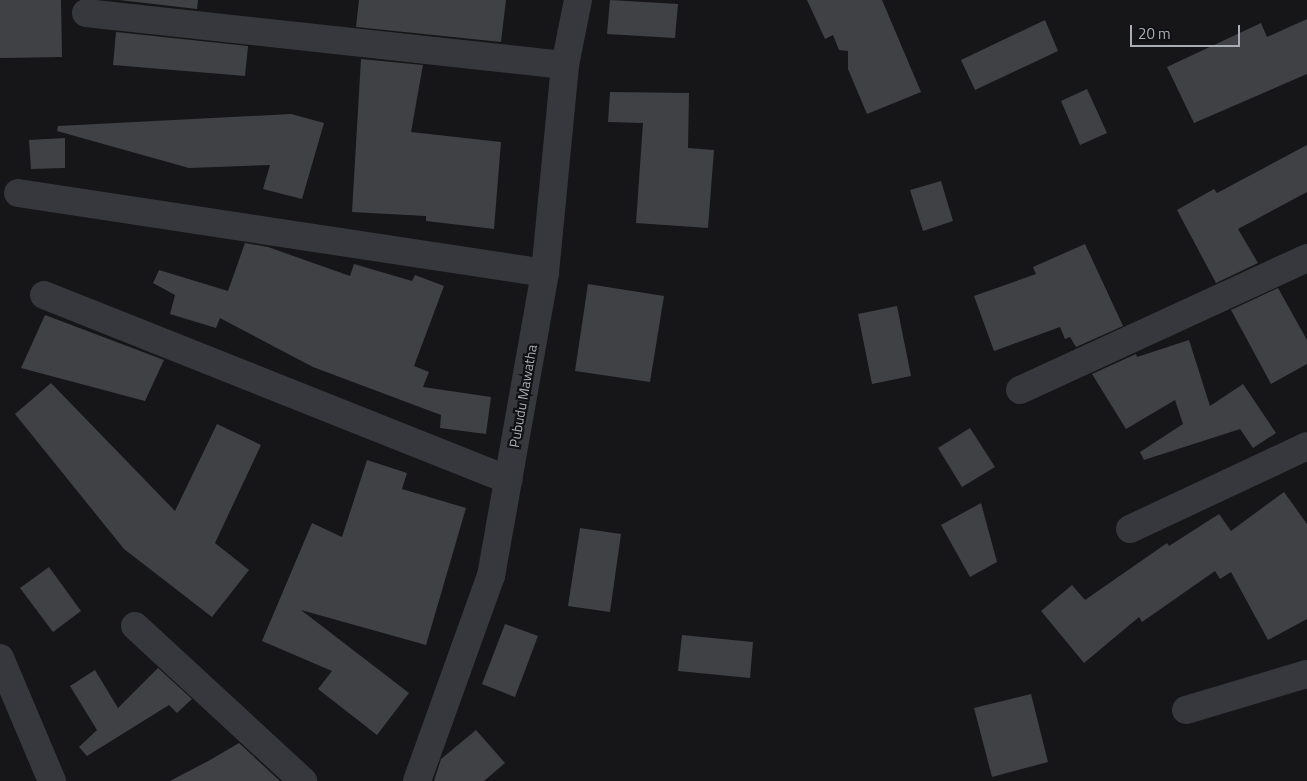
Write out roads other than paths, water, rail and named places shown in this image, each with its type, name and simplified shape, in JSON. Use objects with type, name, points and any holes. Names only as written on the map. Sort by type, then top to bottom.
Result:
[{"type":"street","name":"Pubudu Mawatha","points":[[417,781],[491,576],[545,273],[564,65],[578,0]]},
{"type":"street","points":[[86,13],[564,65]]},
{"type":"street","points":[[18,193],[545,273]]},
{"type":"street","points":[[1020,390],[1307,258]]},
{"type":"street","points":[[44,295],[509,480]]},
{"type":"street","points":[[1130,529],[1307,446]]},
{"type":"street","points":[[135,626],[303,781]]},
{"type":"street","points":[[0,658],[52,781]]},
{"type":"street","points":[[1186,710],[1307,674]]}]
